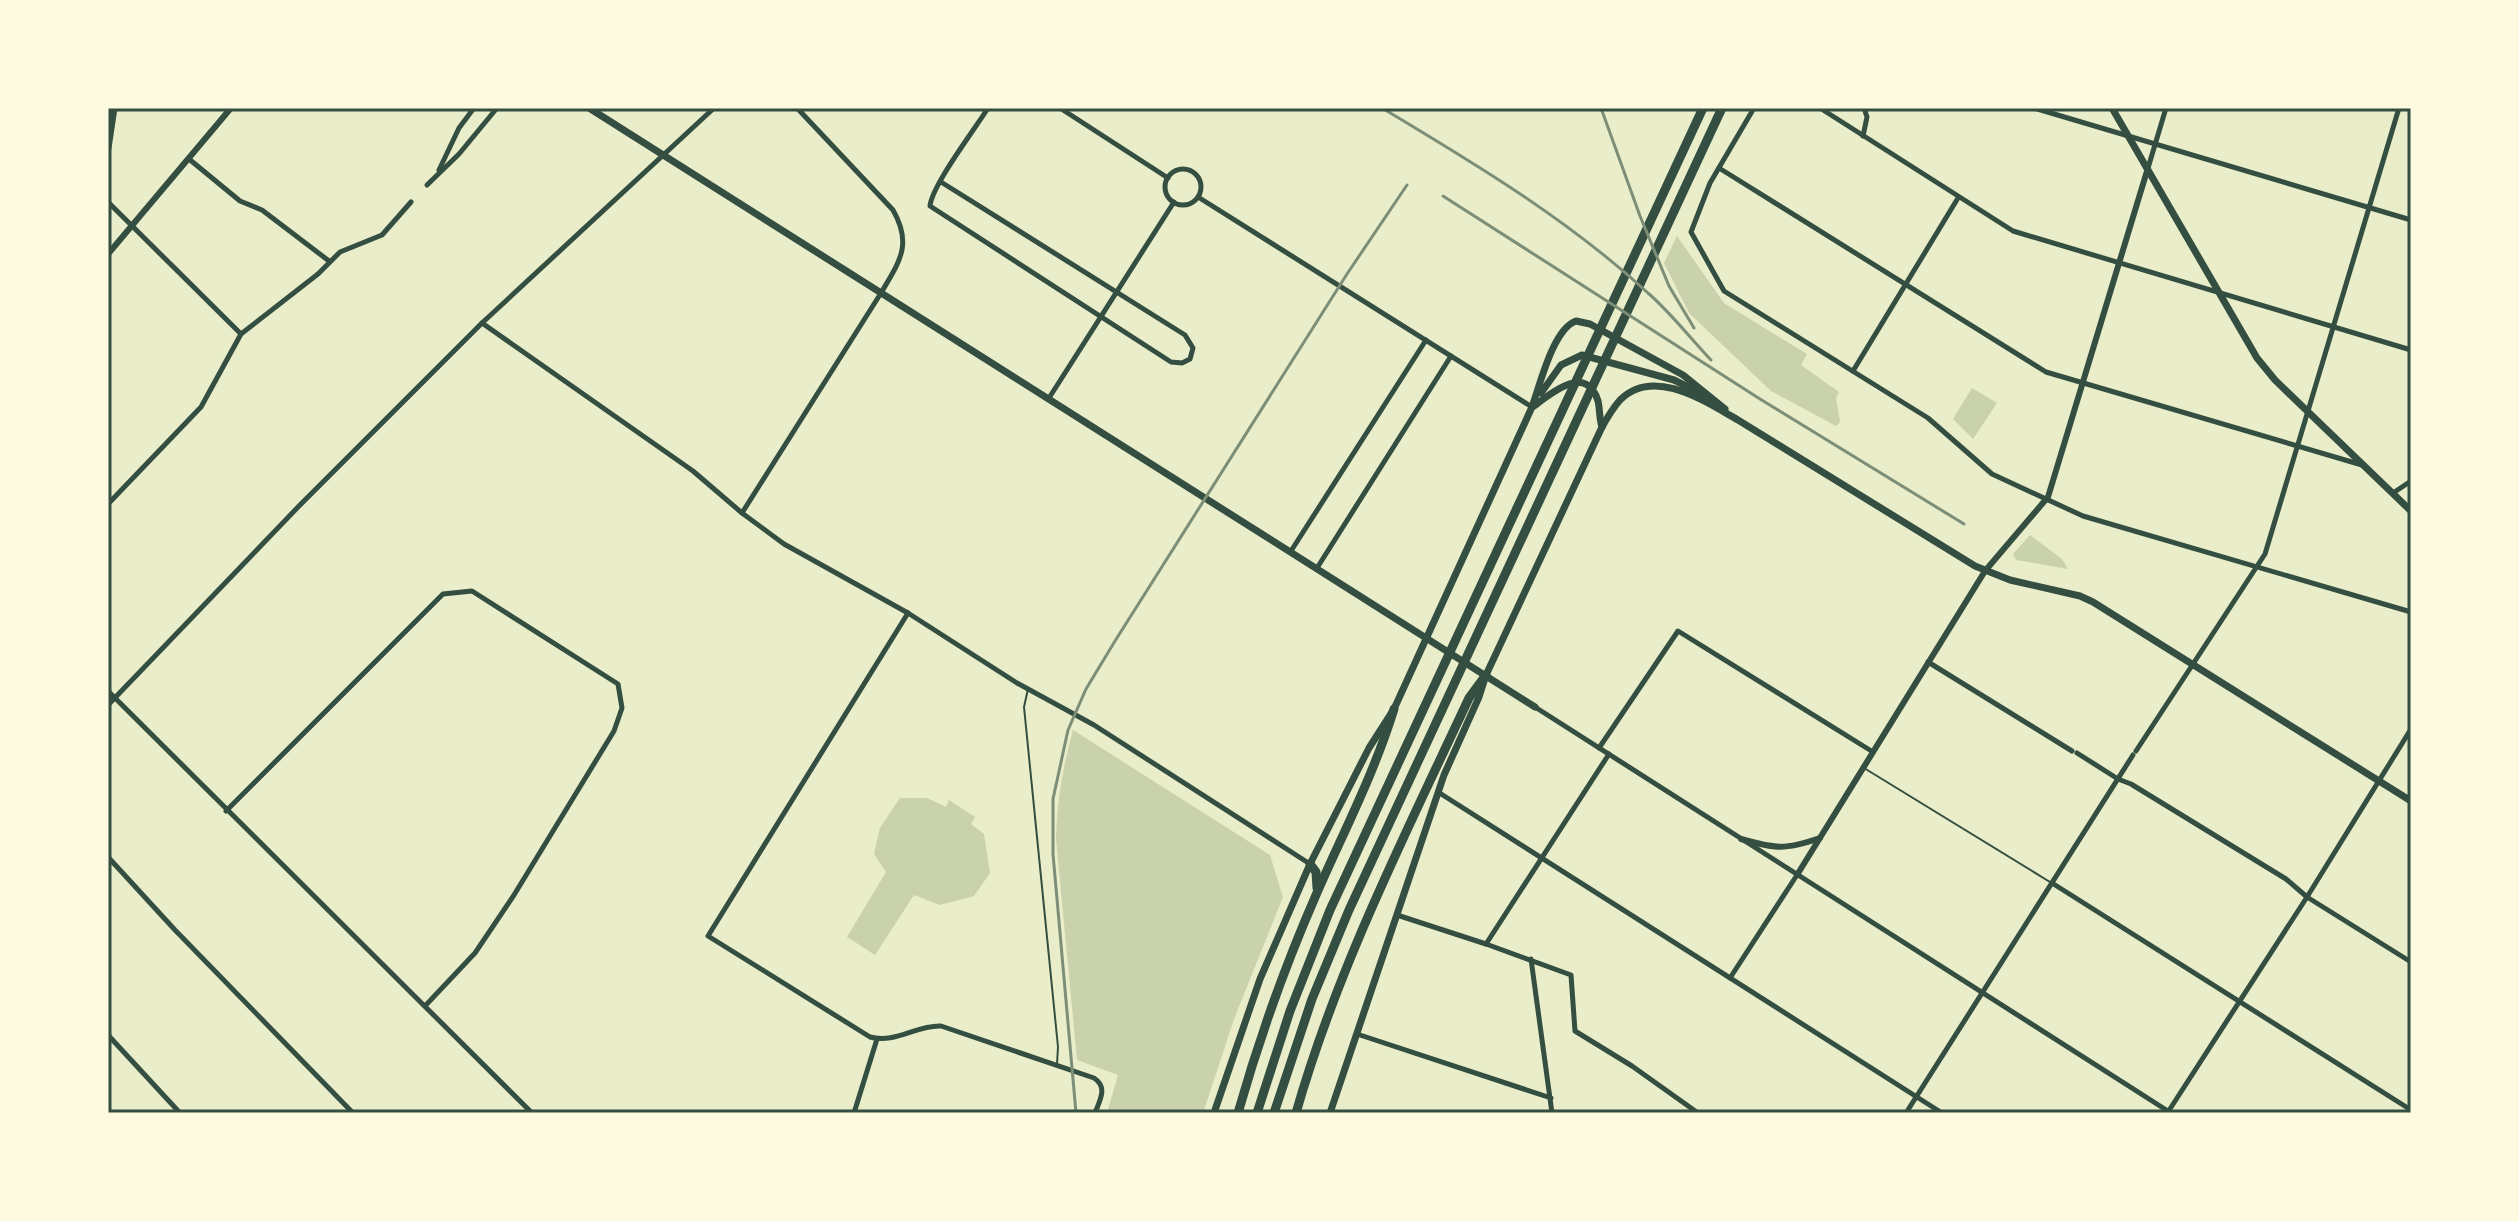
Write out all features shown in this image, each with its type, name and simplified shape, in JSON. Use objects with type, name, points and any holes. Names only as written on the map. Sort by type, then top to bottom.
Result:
[{"type":"highway","points":[[1257,1113],[1286,1023],[1325,921],[1703,108]]},
{"type":"highway","points":[[1274,1113],[1308,1010],[1353,899],[1722,108]]},
{"type":"highway","points":[[1296,1113],[1317,1046],[1385,880],[1469,698],[1486,675]]},
{"type":"highway","points":[[1238,1113],[1264,1028],[1317,892],[1370,779],[1394,709]]},
{"type":"highway","points":[[1310,864],[1316,872],[1317,892]]},
{"type":"main road","points":[[589,108],[1535,707]]},
{"type":"main road","points":[[2112,108],[2266,370],[2411,511]]},
{"type":"main road","points":[[108,148],[111,113]]},
{"type":"main road","points":[[1214,1113],[1260,979],[1310,864],[1367,753],[1394,709],[1565,328],[1576,321],[1590,324],[1674,370],[1738,420]]},
{"type":"main road","points":[[1532,407],[1556,370],[1566,361],[1582,355],[1674,380],[1720,404]]},
{"type":"main road","points":[[1532,407],[1564,384],[1579,382],[1589,387],[1597,397],[1602,427]]},
{"type":"main road","points":[[1330,1113],[1438,792],[1486,675],[1602,427],[1620,400],[1635,391],[1651,387],[1688,394],[1738,420],[1985,571],[2080,596],[2105,608],[2411,801]]},
{"type":"street","points":[[108,254],[231,108]]},
{"type":"street","points":[[437,173],[459,128],[474,108]]},
{"type":"street","points":[[427,185],[459,154],[497,108]]},
{"type":"street","points":[[108,705],[299,506],[482,323],[714,108]]},
{"type":"street","points":[[742,513],[902,258],[902,227],[893,210],[797,108]]},
{"type":"street","points":[[941,182],[1185,335],[1192,343],[1192,356],[1182,363],[1171,362],[930,206],[941,182],[988,108]]},
{"type":"street","points":[[1060,108],[1168,178]]},
{"type":"street","points":[[1754,108],[1710,183],[1691,232],[1724,291],[1935,423],[1992,474],[2046,501],[2083,516],[2411,612]]},
{"type":"street","points":[[1820,108],[2013,231],[2411,350]]},
{"type":"street","points":[[1863,136],[1867,117],[1864,108]]},
{"type":"street","points":[[2034,108],[2411,220]]},
{"type":"street","points":[[1730,978],[1985,571],[2046,501],[2166,108]]},
{"type":"street","points":[[1906,1113],[2191,663],[2265,554],[2399,108]]},
{"type":"street","points":[[189,159],[240,201],[262,210],[329,261]]},
{"type":"street","points":[[1719,168],[2046,372],[2364,465]]},
{"type":"street","points":[[1178,170],[1192,172],[1201,184],[1198,197],[1188,204],[1174,202],[1166,193],[1168,178],[1178,170]]},
{"type":"street","points":[[1198,197],[1532,407]]},
{"type":"street","points":[[1853,371],[1958,198]]},
{"type":"street","points":[[108,202],[241,334]]},
{"type":"street","points":[[108,504],[201,407],[241,334],[318,274],[340,252],[382,235],[411,202]]},
{"type":"street","points":[[1049,398],[1174,202]]},
{"type":"street","points":[[482,323],[693,471],[742,513],[803,556],[908,613],[1028,689],[1094,725],[1310,864]]},
{"type":"street","points":[[1291,551],[1426,340]]},
{"type":"street","points":[[1317,568],[1451,356]]},
{"type":"street","points":[[2393,493],[2411,481]]},
{"type":"street","points":[[226,811],[443,594],[473,592],[618,684],[622,708],[614,731],[498,919],[468,962],[425,1006]]},
{"type":"street","points":[[908,613],[708,936],[866,1035],[877,1039],[892,1038],[941,1026],[1100,1083],[1102,1090],[1095,1113]]},
{"type":"street","points":[[1599,748],[1678,631],[1873,752]]},
{"type":"street","points":[[1928,662],[2299,887],[2307,897],[2411,962]]},
{"type":"street","points":[[108,691],[532,1113]]},
{"type":"street","points":[[1535,707],[2169,1112],[2411,729]]},
{"type":"street","points":[[1486,944],[1609,754]]},
{"type":"street","points":[[1438,792],[1942,1113]]},
{"type":"street","points":[[1741,839],[1776,849],[1798,846],[1820,838]]},
{"type":"street","points":[[108,857],[353,1113]]},
{"type":"street","points":[[2052,883],[2411,1110]]},
{"type":"street","points":[[1396,915],[1571,975],[1575,1031],[1632,1066],[1698,1113]]},
{"type":"street","points":[[1531,959],[1552,1113]]},
{"type":"street","points":[[1357,1034],[1551,1098]]},
{"type":"street","points":[[108,1035],[180,1113]]},
{"type":"street","points":[[854,1113],[877,1039]]},
{"type":"lane","points":[[1028,689],[1024,707],[1058,1047],[1056,1065]]},
{"type":"lane","points":[[1863,768],[2052,883]]},
{"type":"green space","points":[[1677,236],[1724,303],[1807,354],[1801,365],[1839,392],[1836,398],[1840,422],[1836,426],[1771,391],[1689,313],[1664,263]]},
{"type":"green space","points":[[1972,388],[1997,403],[1973,439],[1953,419]]},
{"type":"green space","points":[[2030,535],[2062,559],[2068,569],[2016,560],[2013,554]]},
{"type":"green space","points":[[1073,730],[1270,855],[1283,897],[1234,1019],[1203,1113],[1107,1113],[1118,1075],[1077,1060],[1056,839],[1061,784]]},
{"type":"green space","points":[[900,798],[927,798],[946,807],[949,800],[975,817],[971,824],[984,834],[990,873],[974,896],[940,905],[914,895],[875,955],[847,937],[886,872],[874,854],[880,828]]},
{"type":"railway","points":[[1382,108],[1486,171],[1586,241],[1673,317],[1711,360]]},
{"type":"railway","points":[[1601,108],[1669,286],[1694,328]]},
{"type":"railway","points":[[1076,1113],[1053,854],[1053,799],[1068,730],[1086,689],[1115,641],[1347,274],[1407,185]]},
{"type":"railway","points":[[1443,196],[1760,399],[1964,524]]}]
